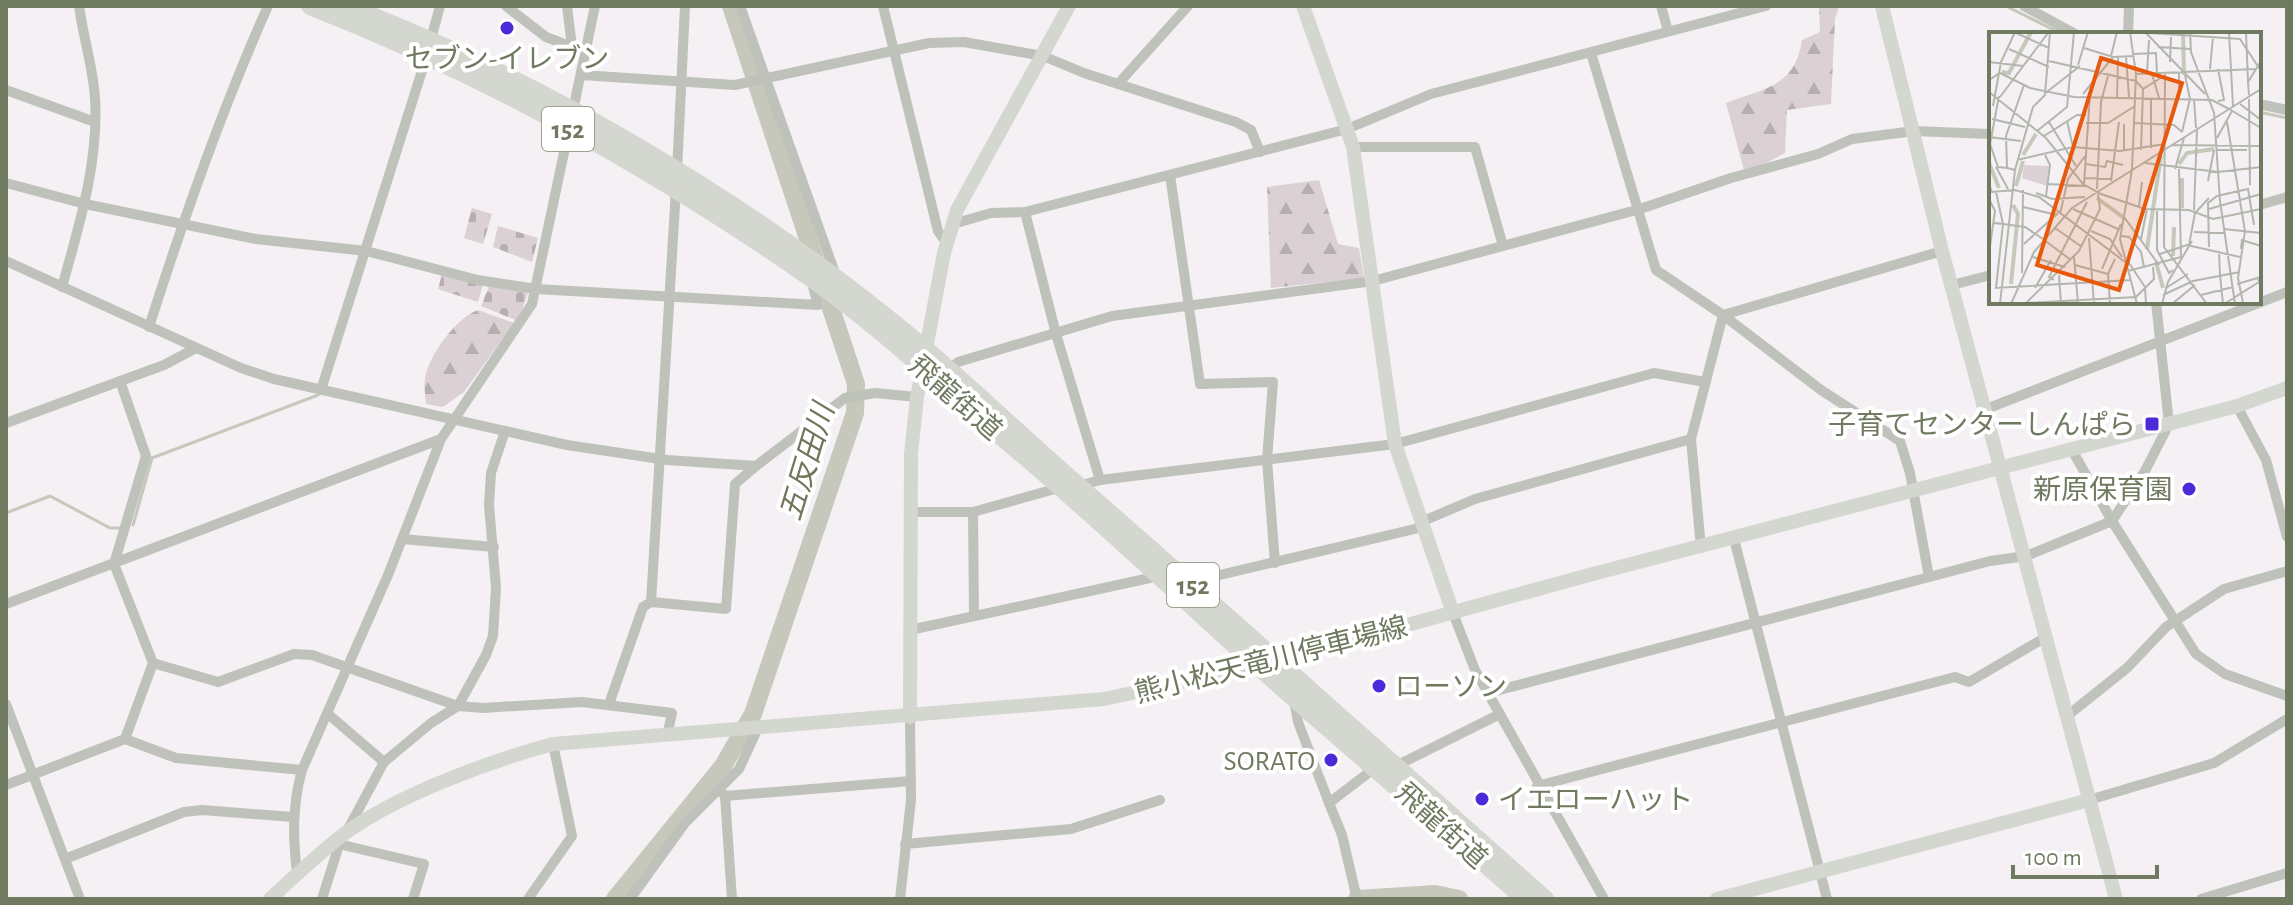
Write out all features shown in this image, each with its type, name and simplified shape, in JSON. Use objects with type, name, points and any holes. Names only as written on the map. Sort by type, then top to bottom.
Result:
[{"type":"highway","name":"飛龍街道","points":[[310,6],[429,47],[570,130],[677,180],[804,257],[836,280],[1070,487],[1190,582],[1266,663],[1294,698],[1525,899]]},
{"type":"highway","name":"飛龍街道","points":[[347,6],[429,47],[574,109],[925,360],[949,370],[1161,575],[1396,766],[1545,899]]},
{"type":"street","points":[[62,287],[85,204],[95,122],[95,96],[79,6]]},
{"type":"street","points":[[149,327],[182,222],[231,89],[268,6]]},
{"type":"street","points":[[321,390],[440,6]]},
{"type":"street","points":[[506,6],[546,37],[586,52]]},
{"type":"street","points":[[567,6],[572,47]]},
{"type":"street","points":[[297,874],[293,817],[302,770],[402,539],[441,439],[521,323],[536,289],[595,6]]},
{"type":"street","points":[[651,602],[685,6]]},
{"type":"street","points":[[740,6],[836,280]]},
{"type":"street","points":[[883,6],[938,231],[947,244]]},
{"type":"street","points":[[1118,84],[1188,6]]},
{"type":"street","points":[[1303,6],[1353,147],[1395,444],[1464,647],[1537,786],[1604,899]]},
{"type":"street","points":[[1661,6],[1668,31]]},
{"type":"street","points":[[953,224],[991,213],[1025,212],[1347,129],[1431,94],[1766,6]]},
{"type":"street","points":[[1881,6],[1942,251],[2003,468],[2116,899]]},
{"type":"street","points":[[2024,6],[2071,32]]},
{"type":"street","points":[[2128,32],[2129,6]]},
{"type":"street","points":[[900,899],[911,781],[910,512],[911,454],[917,397],[953,224],[999,131],[1043,56],[1065,8]]},
{"type":"street","points":[[581,75],[746,82],[929,43],[964,42],[1043,56],[1236,122],[1251,130],[1260,152]]},
{"type":"street","points":[[1591,53],[1656,270],[1723,315],[1821,390],[1900,441],[1914,491],[1929,577]]},
{"type":"street","points":[[6,90],[95,122]]},
{"type":"street","points":[[2261,104],[2287,110]]},
{"type":"street","points":[[949,370],[958,362],[1112,316],[1373,281],[1640,209],[1731,178],[1818,154],[1852,139],[1914,131],[1989,134]]},
{"type":"street","points":[[1353,147],[1475,147],[1503,246]]},
{"type":"street","points":[[1170,175],[1200,384],[1273,382],[1267,460],[1275,563]]},
{"type":"street","points":[[6,183],[85,204],[256,239],[366,251],[478,280],[536,289],[818,305],[811,278]]},
{"type":"street","points":[[2261,204],[2287,197]]},
{"type":"street","points":[[1025,212],[1056,334],[1100,480]]},
{"type":"street","points":[[1723,315],[1942,251]]},
{"type":"street","points":[[6,261],[196,348],[274,379],[567,445],[658,458],[756,466]]},
{"type":"street","points":[[1952,285],[1989,276]]},
{"type":"street","points":[[2261,302],[2287,292]]},
{"type":"street","points":[[1488,693],[1929,577],[2026,556],[2112,521],[2145,471],[2169,424],[2156,304]]},
{"type":"street","points":[[1986,409],[2256,304]]},
{"type":"street","points":[[1701,548],[1691,439],[1723,315]]},
{"type":"street","points":[[6,423],[176,360],[196,348]]},
{"type":"street","points":[[910,512],[973,512],[1100,480],[1395,444],[1654,373],[1705,382]]},
{"type":"street","points":[[120,381],[146,456],[114,564],[153,663],[125,739]]},
{"type":"street","name":"熊小松天竜川停車場線","points":[[270,899],[340,840],[448,781],[516,754],[553,744],[1104,699],[1266,663],[2237,406],[2287,388]]},
{"type":"street","points":[[609,704],[643,607],[651,602],[726,609],[735,484],[828,409],[851,397],[867,394],[917,397]]},
{"type":"street","points":[[2237,406],[2266,460],[2285,518],[2287,537]]},
{"type":"street","points":[[322,899],[340,840],[384,762],[431,723],[458,706],[493,636],[494,547],[489,505],[491,473],[505,431]]},
{"type":"street","points":[[6,604],[441,439]]},
{"type":"street","points":[[1190,582],[1422,524],[1475,499],[1691,439]]},
{"type":"street","points":[[2072,450],[2112,521],[2196,654],[2225,674],[2287,696]]},
{"type":"street","points":[[973,512],[974,616]]},
{"type":"street","points":[[402,539],[494,547]]},
{"type":"street","points":[[1734,539],[1827,899]]},
{"type":"street","points":[[2067,716],[2127,668],[2176,621],[2224,589],[2287,571]]},
{"type":"street","points":[[910,630],[1161,575]]},
{"type":"street","points":[[1537,786],[1955,677],[1969,682],[2046,637]]},
{"type":"street","points":[[153,663],[218,682],[294,654],[348,665],[458,706],[483,708],[558,702],[609,704],[672,713],[667,736]]},
{"type":"street","points":[[1294,698],[1298,722],[1342,835],[1356,895]]},
{"type":"street","points":[[6,704],[80,899]]},
{"type":"street","points":[[328,714],[384,762]]},
{"type":"street","points":[[1396,766],[1500,714]]},
{"type":"street","points":[[1717,899],[2089,800],[2214,763],[2287,719]]},
{"type":"street","points":[[630,899],[685,823],[722,792],[739,769],[756,728]]},
{"type":"street","points":[[6,785],[125,739],[176,758],[302,770]]},
{"type":"street","points":[[528,899],[572,836],[553,744]]},
{"type":"street","points":[[1329,803],[1376,767]]},
{"type":"street","points":[[722,792],[911,781]]},
{"type":"street","points":[[722,792],[732,899]]},
{"type":"street","points":[[905,844],[1071,829],[1160,800]]},
{"type":"street","points":[[65,859],[184,812],[293,817]]},
{"type":"street","points":[[340,840],[424,864],[413,899]]},
{"type":"street","points":[[2201,899],[2287,873]]},
{"type":"green space","points":[[1819,6],[1839,6],[1835,19],[1831,104],[1787,110],[1785,153],[1745,174],[1726,103],[1765,89],[1785,77],[1793,68],[1802,40],[1820,32]]},
{"type":"green space","points":[[1319,180],[1338,244],[1359,248],[1364,278],[1271,288],[1267,187]]},
{"type":"green space","points":[[472,208],[492,214],[483,244],[464,238]]},
{"type":"green space","points":[[498,226],[538,238],[532,262],[493,247]]},
{"type":"green space","points":[[442,274],[483,284],[478,302],[438,289]]},
{"type":"green space","points":[[490,284],[528,293],[518,321],[481,306]]},
{"type":"green space","points":[[478,310],[514,323],[464,392],[443,407],[426,404],[425,378],[432,359],[461,320]]},
{"type":"waterway","name":"五反田川","points":[[615,899],[723,766],[753,714],[855,413],[856,384],[731,6]]},
{"type":"waterway","points":[[2006,6],[2058,32]]},
{"type":"waterway","points":[[2261,112],[2287,118]]},
{"type":"waterway","points":[[133,525],[152,458],[318,395]]},
{"type":"waterway","points":[[6,513],[50,496],[110,528],[123,528]]},
{"type":"waterway","points":[[1357,899],[1435,894],[1459,899]]},
{"type":"place","name":"セブン-イレブン","points":[[507,28]]},
{"type":"place","name":"子育てセンターしんぱら","points":[[2152,424]]},
{"type":"place","name":"新原保育園","points":[[2189,489]]},
{"type":"place","name":"ローソン","points":[[1379,686]]},
{"type":"place","name":"SORATO","points":[[1331,760]]},
{"type":"place","name":"イエローハット","points":[[1482,799]]}]
